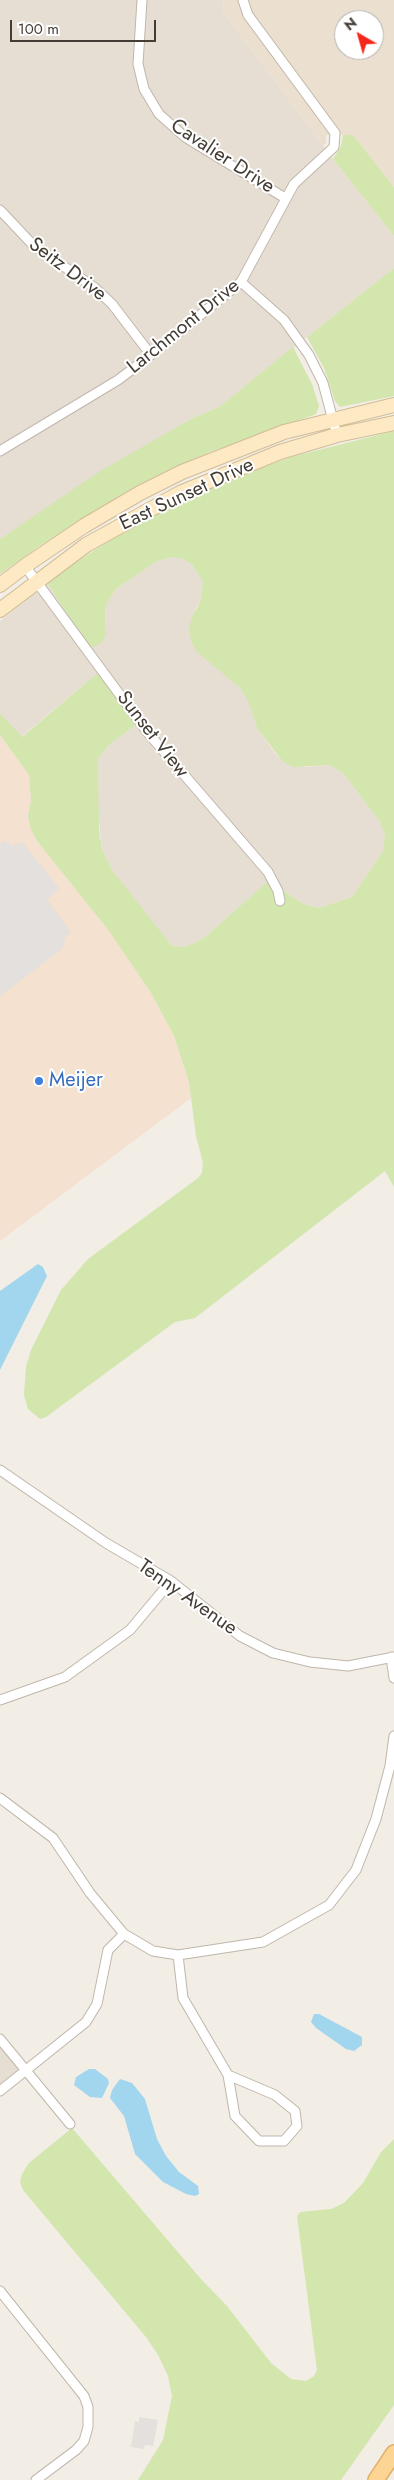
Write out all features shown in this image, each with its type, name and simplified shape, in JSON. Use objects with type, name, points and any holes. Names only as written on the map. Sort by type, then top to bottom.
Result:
[{"type":"main road","name":"East Sunset Drive","points":[[0,585],[24,566],[84,526],[140,493],[182,472],[254,442],[332,418],[394,405]]},
{"type":"main road","name":"East Sunset Drive","points":[[0,610],[86,545],[180,493],[280,452],[336,435],[394,422]]},
{"type":"main road","points":[[376,2480],[394,2453]]},
{"type":"street","name":"Cavalier Drive","points":[[142,0],[138,64],[144,89],[159,114],[185,137],[286,198]]},
{"type":"street","name":"Larchmont Drive","points":[[0,451],[93,396],[151,356],[242,282],[286,198],[300,176],[334,148],[336,138],[331,127],[248,15],[243,0]]},
{"type":"street","name":"Seitz Drive","points":[[0,210],[32,245],[95,288],[112,304],[151,356]]},
{"type":"street","points":[[242,282],[272,308],[300,341],[323,383],[336,435]]},
{"type":"street","name":"Sunset View","points":[[24,566],[148,733],[268,872],[276,886],[280,901]]},
{"type":"street","name":"Tenny Avenue","points":[[0,1470],[106,1543],[171,1581],[240,1636],[273,1653],[310,1662],[348,1666],[392,1657]]},
{"type":"street","points":[[0,1700],[65,1677],[130,1630],[171,1581]]},
{"type":"street","points":[[392,1657],[394,1678]]},
{"type":"street","points":[[0,1798],[53,1838],[90,1893],[124,1934],[153,1951],[178,1954],[263,1942],[329,1905],[356,1870],[369,1836],[390,1766],[394,1736]]},
{"type":"street","points":[[0,2091],[86,2022],[97,2004],[108,1950],[124,1934]]},
{"type":"street","points":[[178,1954],[183,1998],[228,2075],[235,2116],[259,2141],[284,2141],[297,2126],[295,2111],[275,2094],[228,2075]]},
{"type":"street","points":[[0,2038],[70,2124]]},
{"type":"street","points":[[0,2291],[84,2396],[88,2407],[88,2427],[84,2441],[76,2450],[36,2480]]},
{"type":"shaded area","points":[[0,0],[224,0],[223,12],[333,159],[394,236],[394,268],[219,407],[191,419],[0,539]]},
{"type":"shaded area","points":[[224,0],[394,0],[394,187],[353,135],[326,135],[326,143],[323,146],[223,12]]},
{"type":"shaded area","points":[[173,557],[183,559],[192,565],[203,582],[200,602],[195,610],[220,670],[240,688],[248,700],[257,728],[275,753],[283,762],[307,767],[330,765],[343,773],[380,822],[385,836],[383,851],[352,897],[319,908],[304,904],[268,881],[203,939],[185,947],[172,946],[124,888],[112,870],[102,849],[97,803],[98,759],[109,745],[137,724],[99,672],[21,737],[0,713],[0,621],[48,584],[87,647],[106,635],[105,610],[108,601],[116,589],[157,561]]},
{"type":"shaded area","points":[[0,735],[29,775],[31,801],[28,816],[31,830],[37,841],[109,931],[151,993],[174,1036],[189,1082],[191,1098],[0,1241]]},
{"type":"shaded area","points":[[5,840],[12,846],[22,842],[59,888],[47,900],[71,932],[66,936],[62,949],[0,996],[0,844]]},
{"type":"shaded area","points":[[0,2039],[26,2070],[0,2091]]},
{"type":"shaded area","points":[[139,2417],[158,2420],[153,2446],[145,2445],[144,2449],[131,2447],[135,2421],[139,2422]]},
{"type":"green space","points":[[343,135],[353,135],[394,187],[394,236],[333,159],[341,146]]},
{"type":"green space","points":[[394,268],[394,396],[340,407],[335,401],[324,368],[307,337]]},
{"type":"green space","points":[[293,347],[312,384],[319,406],[316,414],[210,452],[129,490],[41,545],[0,574],[0,539],[102,470],[191,419],[219,407]]},
{"type":"green space","points":[[394,431],[394,1187],[385,1171],[195,1318],[175,1322],[46,1417],[40,1419],[28,1409],[24,1395],[26,1367],[31,1350],[61,1290],[88,1259],[198,1178],[202,1173],[203,1163],[196,1136],[189,1082],[174,1036],[151,993],[109,931],[37,841],[31,830],[28,816],[31,801],[29,775],[0,735],[0,713],[22,737],[99,672],[137,724],[109,745],[98,759],[99,830],[102,849],[112,870],[172,946],[185,947],[203,939],[268,881],[304,904],[319,908],[352,897],[383,851],[385,836],[380,822],[343,773],[330,765],[294,767],[283,762],[257,728],[248,701],[240,688],[196,651],[191,641],[189,630],[191,620],[200,602],[203,582],[192,565],[183,559],[173,557],[157,561],[116,589],[108,601],[105,610],[106,635],[102,642],[94,647],[87,647],[48,584],[55,576],[144,520],[228,480],[291,457]]},
{"type":"green space","points":[[72,2128],[200,2278],[227,2306],[271,2363],[291,2379],[306,2381],[314,2376],[317,2370],[297,2216],[300,2212],[331,2209],[344,2203],[363,2183],[381,2152],[394,2139],[394,2405],[341,2480],[138,2480],[163,2440],[172,2396],[168,2376],[158,2355],[146,2337],[23,2190],[20,2182],[22,2174],[29,2163]]},
{"type":"water","points":[[38,1264],[43,1267],[47,1276],[0,1370],[0,1291]]},
{"type":"water","points":[[314,2014],[319,2014],[362,2037],[362,2045],[354,2051],[346,2049],[316,2028],[311,2022]]},
{"type":"water","points":[[89,2069],[95,2069],[108,2079],[109,2083],[102,2098],[90,2097],[74,2085],[76,2077]]},
{"type":"water","points":[[120,2079],[132,2083],[145,2099],[157,2139],[166,2156],[179,2172],[198,2186],[199,2194],[195,2196],[186,2194],[163,2182],[135,2154],[124,2116],[110,2098],[112,2090]]},
{"type":"place","name":"Meijer","points":[[39,1081]]}]
